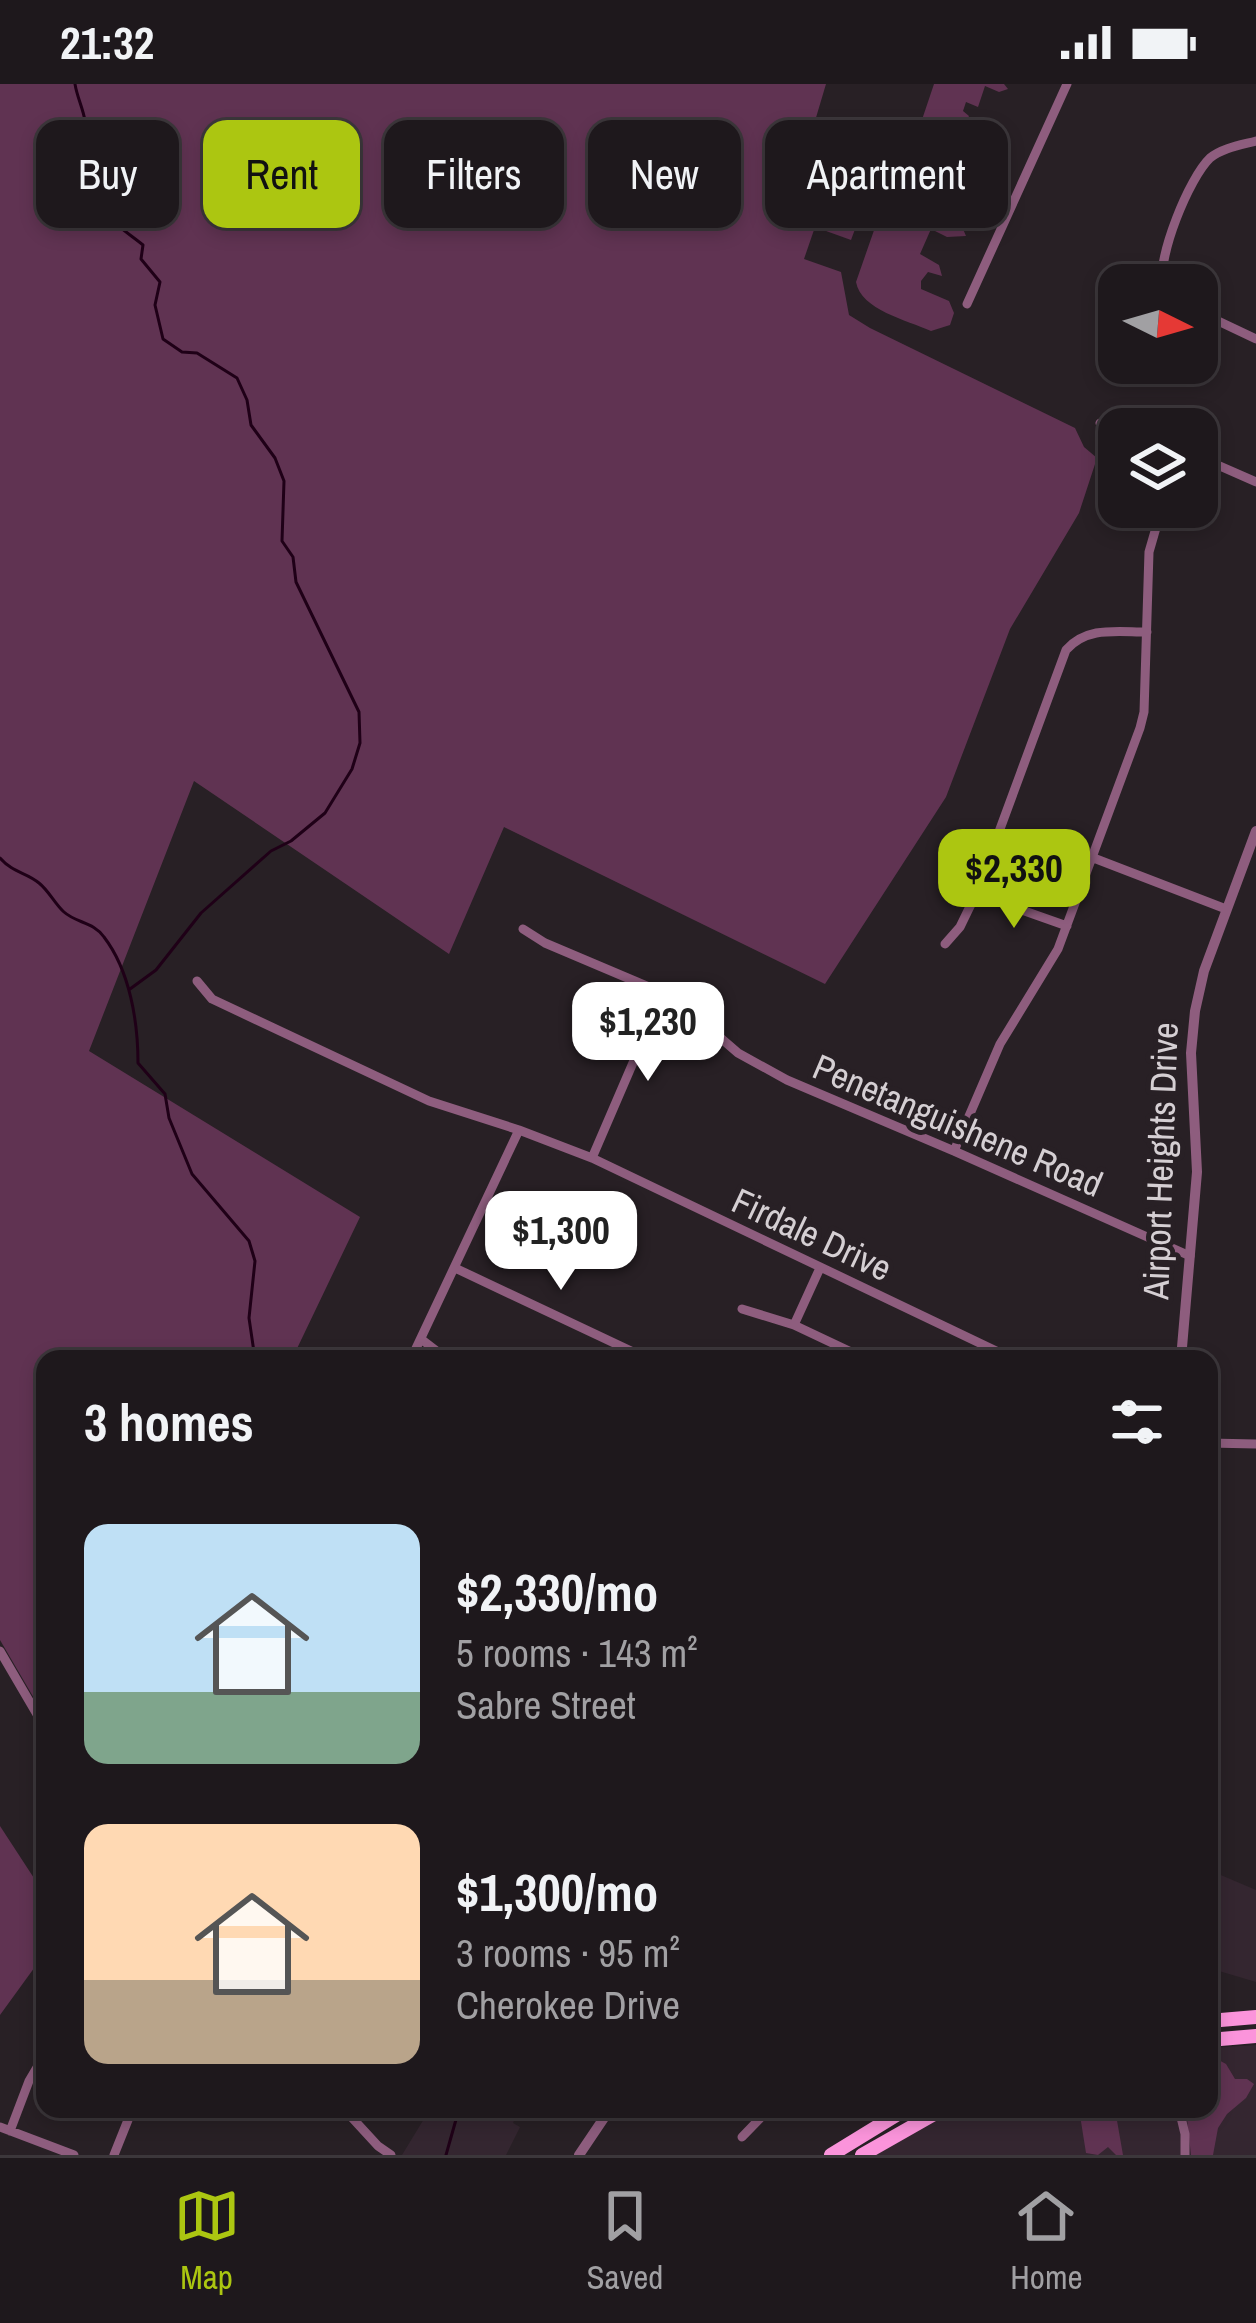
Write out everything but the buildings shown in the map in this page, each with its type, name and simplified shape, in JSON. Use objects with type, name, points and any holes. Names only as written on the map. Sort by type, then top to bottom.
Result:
[{"type":"main road","points":[[1218,2020],[1256,2017]]},
{"type":"main road","points":[[1218,2039],[1256,2036]]},
{"type":"main road","points":[[831,2155],[891,2118]]},
{"type":"main road","points":[[862,2155],[927,2118]]},
{"type":"street","points":[[967,304],[1066,84]]},
{"type":"street","points":[[1163,264],[1201,168],[1218,152],[1256,141]]},
{"type":"street","points":[[1218,321],[1256,339]]},
{"type":"street","points":[[1218,465],[1256,482]]},
{"type":"street","points":[[954,1151],[1000,1045],[1051,965],[1143,718],[1149,552],[1156,528]]},
{"type":"street","points":[[945,944],[960,927],[976,894],[1066,650],[1092,633],[1147,632]]},
{"type":"street","name":"Airport Heights Drive","points":[[1181,1350],[1197,1172],[1192,1032],[1199,989],[1256,832]]},
{"type":"street","points":[[1091,856],[1226,909]]},
{"type":"street","points":[[976,894],[1067,926]]},
{"type":"street","name":"Penetanguishene Road","points":[[523,928],[545,943],[663,992],[737,1053],[770,1072],[1190,1256]]},
{"type":"street","name":"Firdale Drive","points":[[197,981],[212,999],[429,1101],[592,1158],[994,1350]]},
{"type":"street","points":[[592,1158],[663,992]]},
{"type":"street","points":[[416,1350],[519,1130]]},
{"type":"street","points":[[454,1268],[629,1350]]},
{"type":"street","points":[[794,1325],[820,1268]]},
{"type":"street","points":[[742,1309],[794,1325],[847,1350]]},
{"type":"street","points":[[422,1339],[436,1350]]},
{"type":"street","points":[[1218,1443],[1256,1444]]},
{"type":"street","points":[[0,1651],[36,1713]]},
{"type":"street","points":[[36,2069],[5,2129],[74,2155]]},
{"type":"street","points":[[352,2118],[391,2155]]},
{"type":"street","points":[[579,2155],[604,2118]]},
{"type":"street","points":[[742,2137],[760,2118]]},
{"type":"street","points":[[1181,2118],[1185,2155]]},
{"type":"street","points":[[114,2155],[128,2120]]},
{"type":"shaded area","points":[[0,84],[826,84],[815,120],[765,120],[765,228],[815,228],[804,259],[841,272],[849,315],[1075,428],[1084,447],[1097,458],[1079,513],[1010,629],[946,797],[825,984],[504,827],[449,954],[194,781],[89,1051],[360,1217],[296,1350],[36,1350],[36,1702],[0,1640]]},
{"type":"shaded area","points":[[934,84],[1004,84],[1008,89],[999,92],[985,86],[978,107],[966,102],[963,111],[967,120],[922,120]]},
{"type":"shaded area","points":[[818,228],[855,228],[851,240]]},
{"type":"shaded area","points":[[875,228],[963,229],[966,236],[947,237],[931,229],[920,254],[939,265],[942,276],[928,272],[921,289],[949,301],[954,313],[950,325],[931,331],[898,318],[866,300],[856,282]]},
{"type":"shaded area","points":[[0,1826],[36,1881],[36,1965],[0,2015]]},
{"type":"shaded area","points":[[1218,1874],[1256,1890],[1256,1982],[1218,1971]]},
{"type":"shaded area","points":[[1256,2045],[1256,2155],[876,2155],[938,2118],[1218,2118],[1218,2047]]},
{"type":"shaded area","points":[[1218,2060],[1235,2079],[1254,2084],[1218,2128],[1213,2155],[1191,2155],[1187,2118],[1218,2118]]},
{"type":"shaded area","points":[[425,2118],[515,2118],[513,2123],[520,2127],[506,2155],[402,2155]]},
{"type":"shaded area","points":[[1080,2118],[1117,2118],[1123,2155],[1108,2147],[1098,2155],[1086,2153]]},
{"type":"waterway","points":[[75,84],[101,206],[143,245],[141,259],[160,282],[155,305],[163,339],[237,378],[251,425],[275,458],[284,481],[282,541],[293,557],[296,582],[359,712],[360,743],[352,769],[325,813],[271,851],[201,913],[156,970],[130,989]]},
{"type":"waterway","points":[[0,858],[39,883],[69,916],[100,932],[113,950],[131,997],[138,1063],[165,1094],[169,1118],[192,1174],[249,1241],[255,1261],[249,1318],[254,1350]]},
{"type":"waterway","points":[[446,2155],[456,2118]]}]
